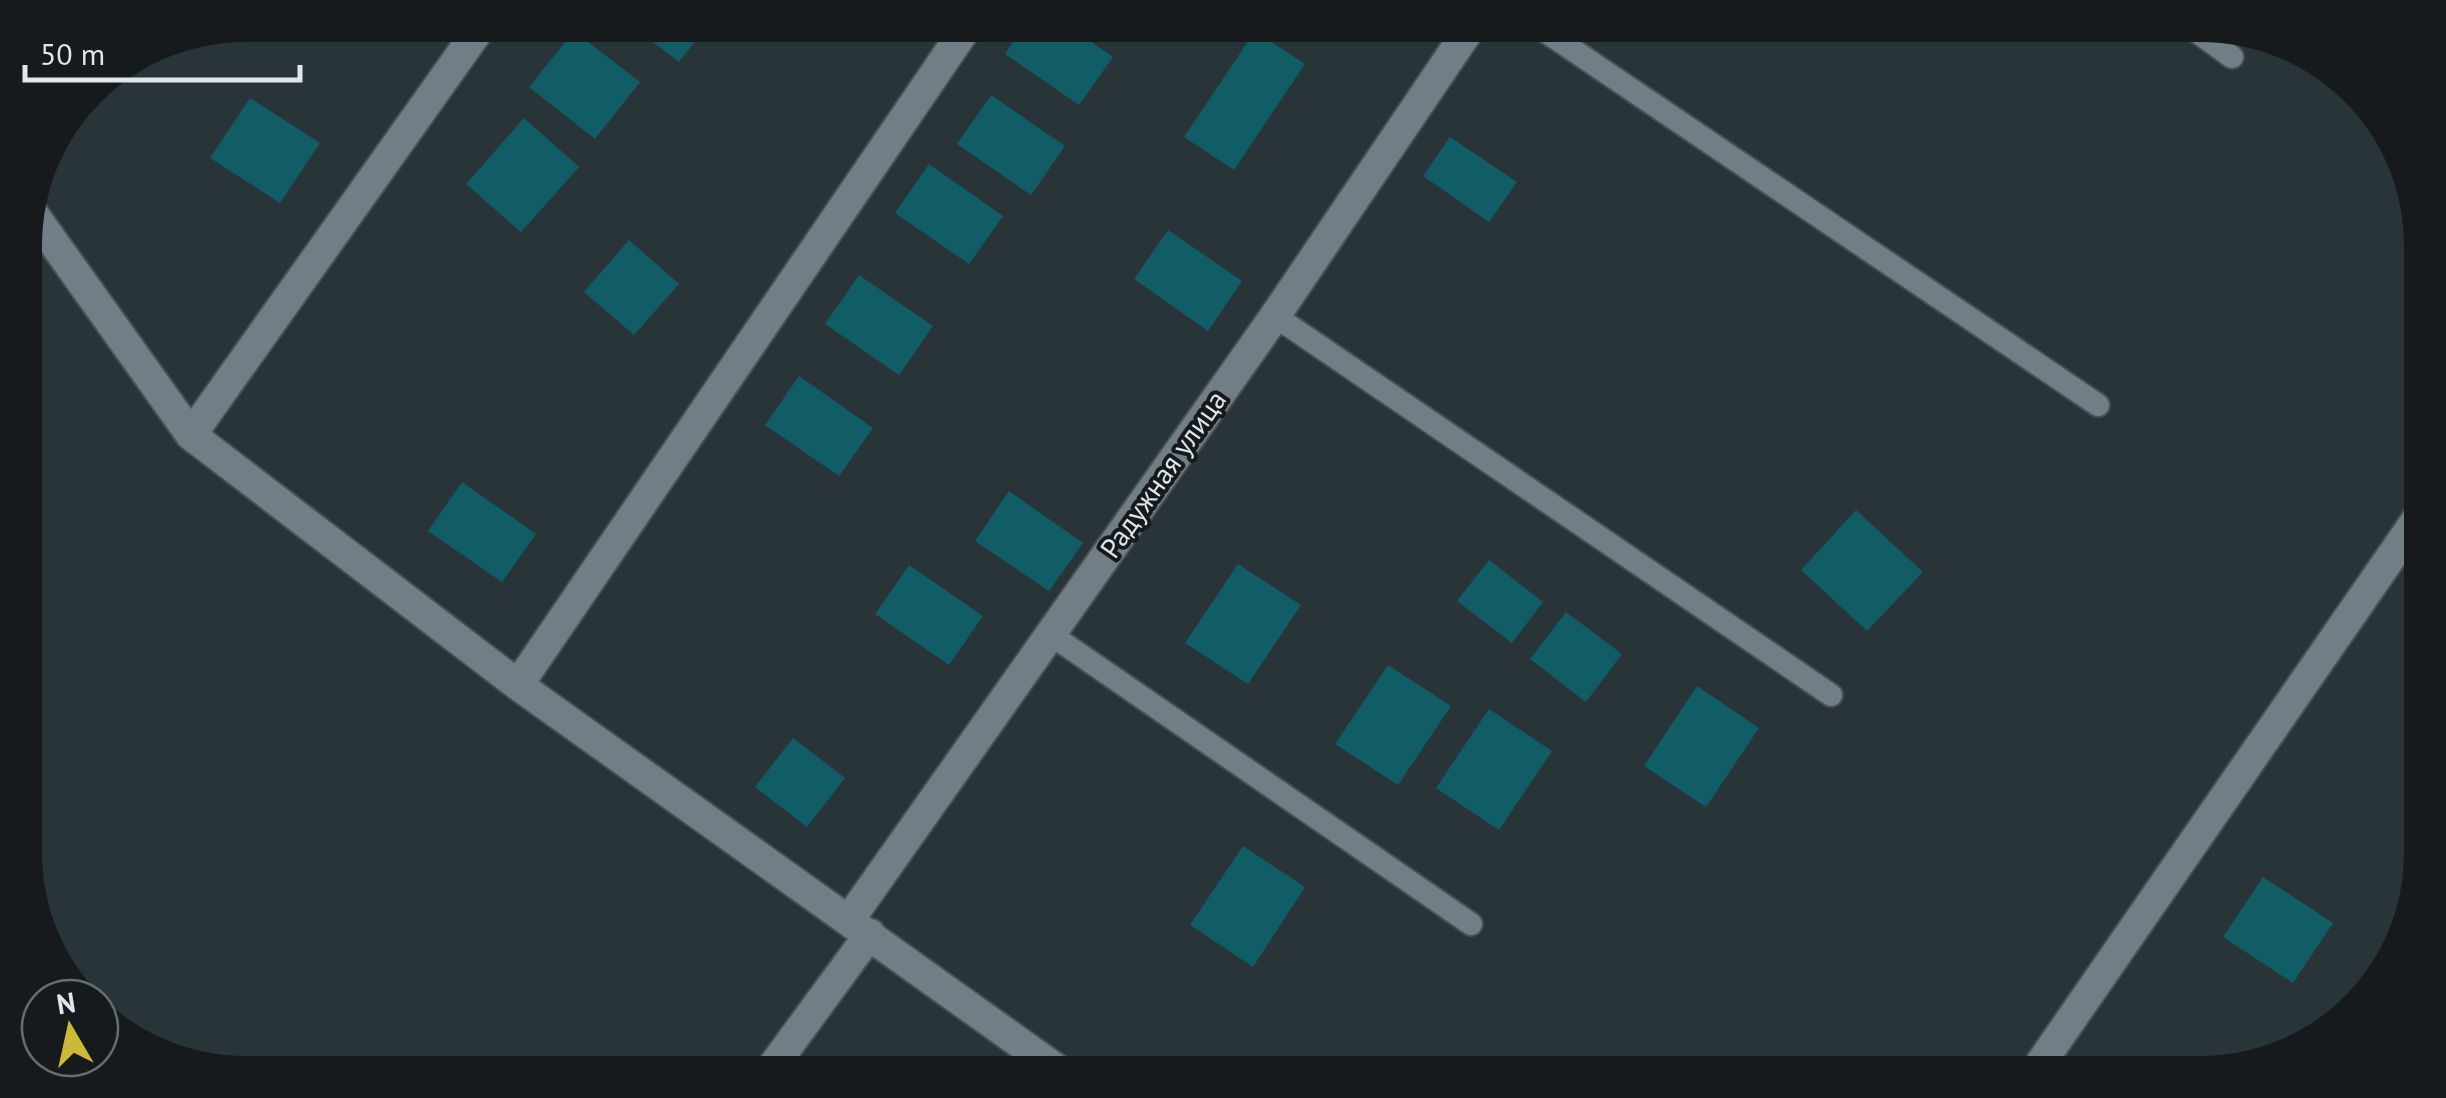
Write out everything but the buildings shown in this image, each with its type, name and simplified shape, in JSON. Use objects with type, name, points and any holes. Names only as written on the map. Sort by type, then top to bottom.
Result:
[{"type":"street","name":"Радужная улица","points":[[779,1056],[1050,634],[1275,316],[1460,42]]},
{"type":"street","points":[[191,435],[469,43]]},
{"type":"street","points":[[518,685],[956,43]]},
{"type":"street","points":[[43,228],[191,435],[518,685],[1038,1056]]},
{"type":"street","points":[[2046,1055],[2404,538]]},
{"type":"lane","points":[[1562,42],[2098,405]]},
{"type":"lane","points":[[2213,43],[2232,57]]},
{"type":"lane","points":[[1275,316],[1832,694]]},
{"type":"lane","points":[[1050,634],[1471,924]]}]
